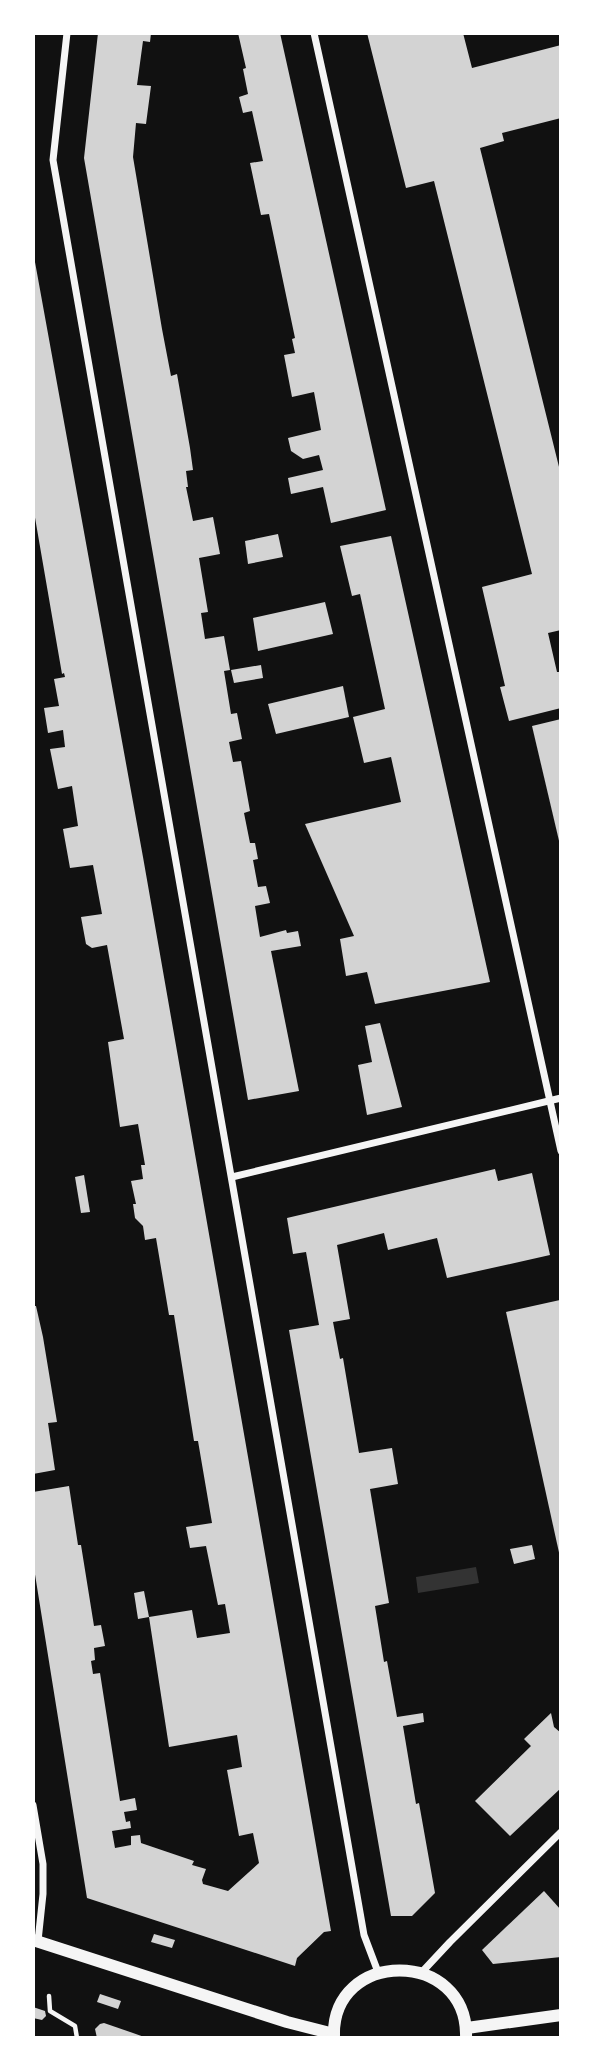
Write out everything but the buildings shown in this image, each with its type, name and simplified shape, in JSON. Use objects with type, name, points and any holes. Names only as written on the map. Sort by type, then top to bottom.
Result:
[{"type":"street","points":[[67,33],[53,160],[364,1935],[378,1972]]},
{"type":"street","points":[[314,33],[561,1151]]},
{"type":"street","points":[[232,1177],[561,1098]]},
{"type":"street","points":[[33,1805],[43,1864],[43,1894],[35,1940],[334,2036],[341,2002],[358,1984],[378,1972],[400,1969],[422,1972],[449,1990],[463,2012],[466,2033],[561,2015]]},
{"type":"street","points":[[422,1972],[561,1832]]},
{"type":"path","points":[[49,1997],[50,2011],[75,2026],[77,2038]]},
{"type":"shaded area","points":[[476,1567],[479,1583],[418,1593],[416,1577]]}]
